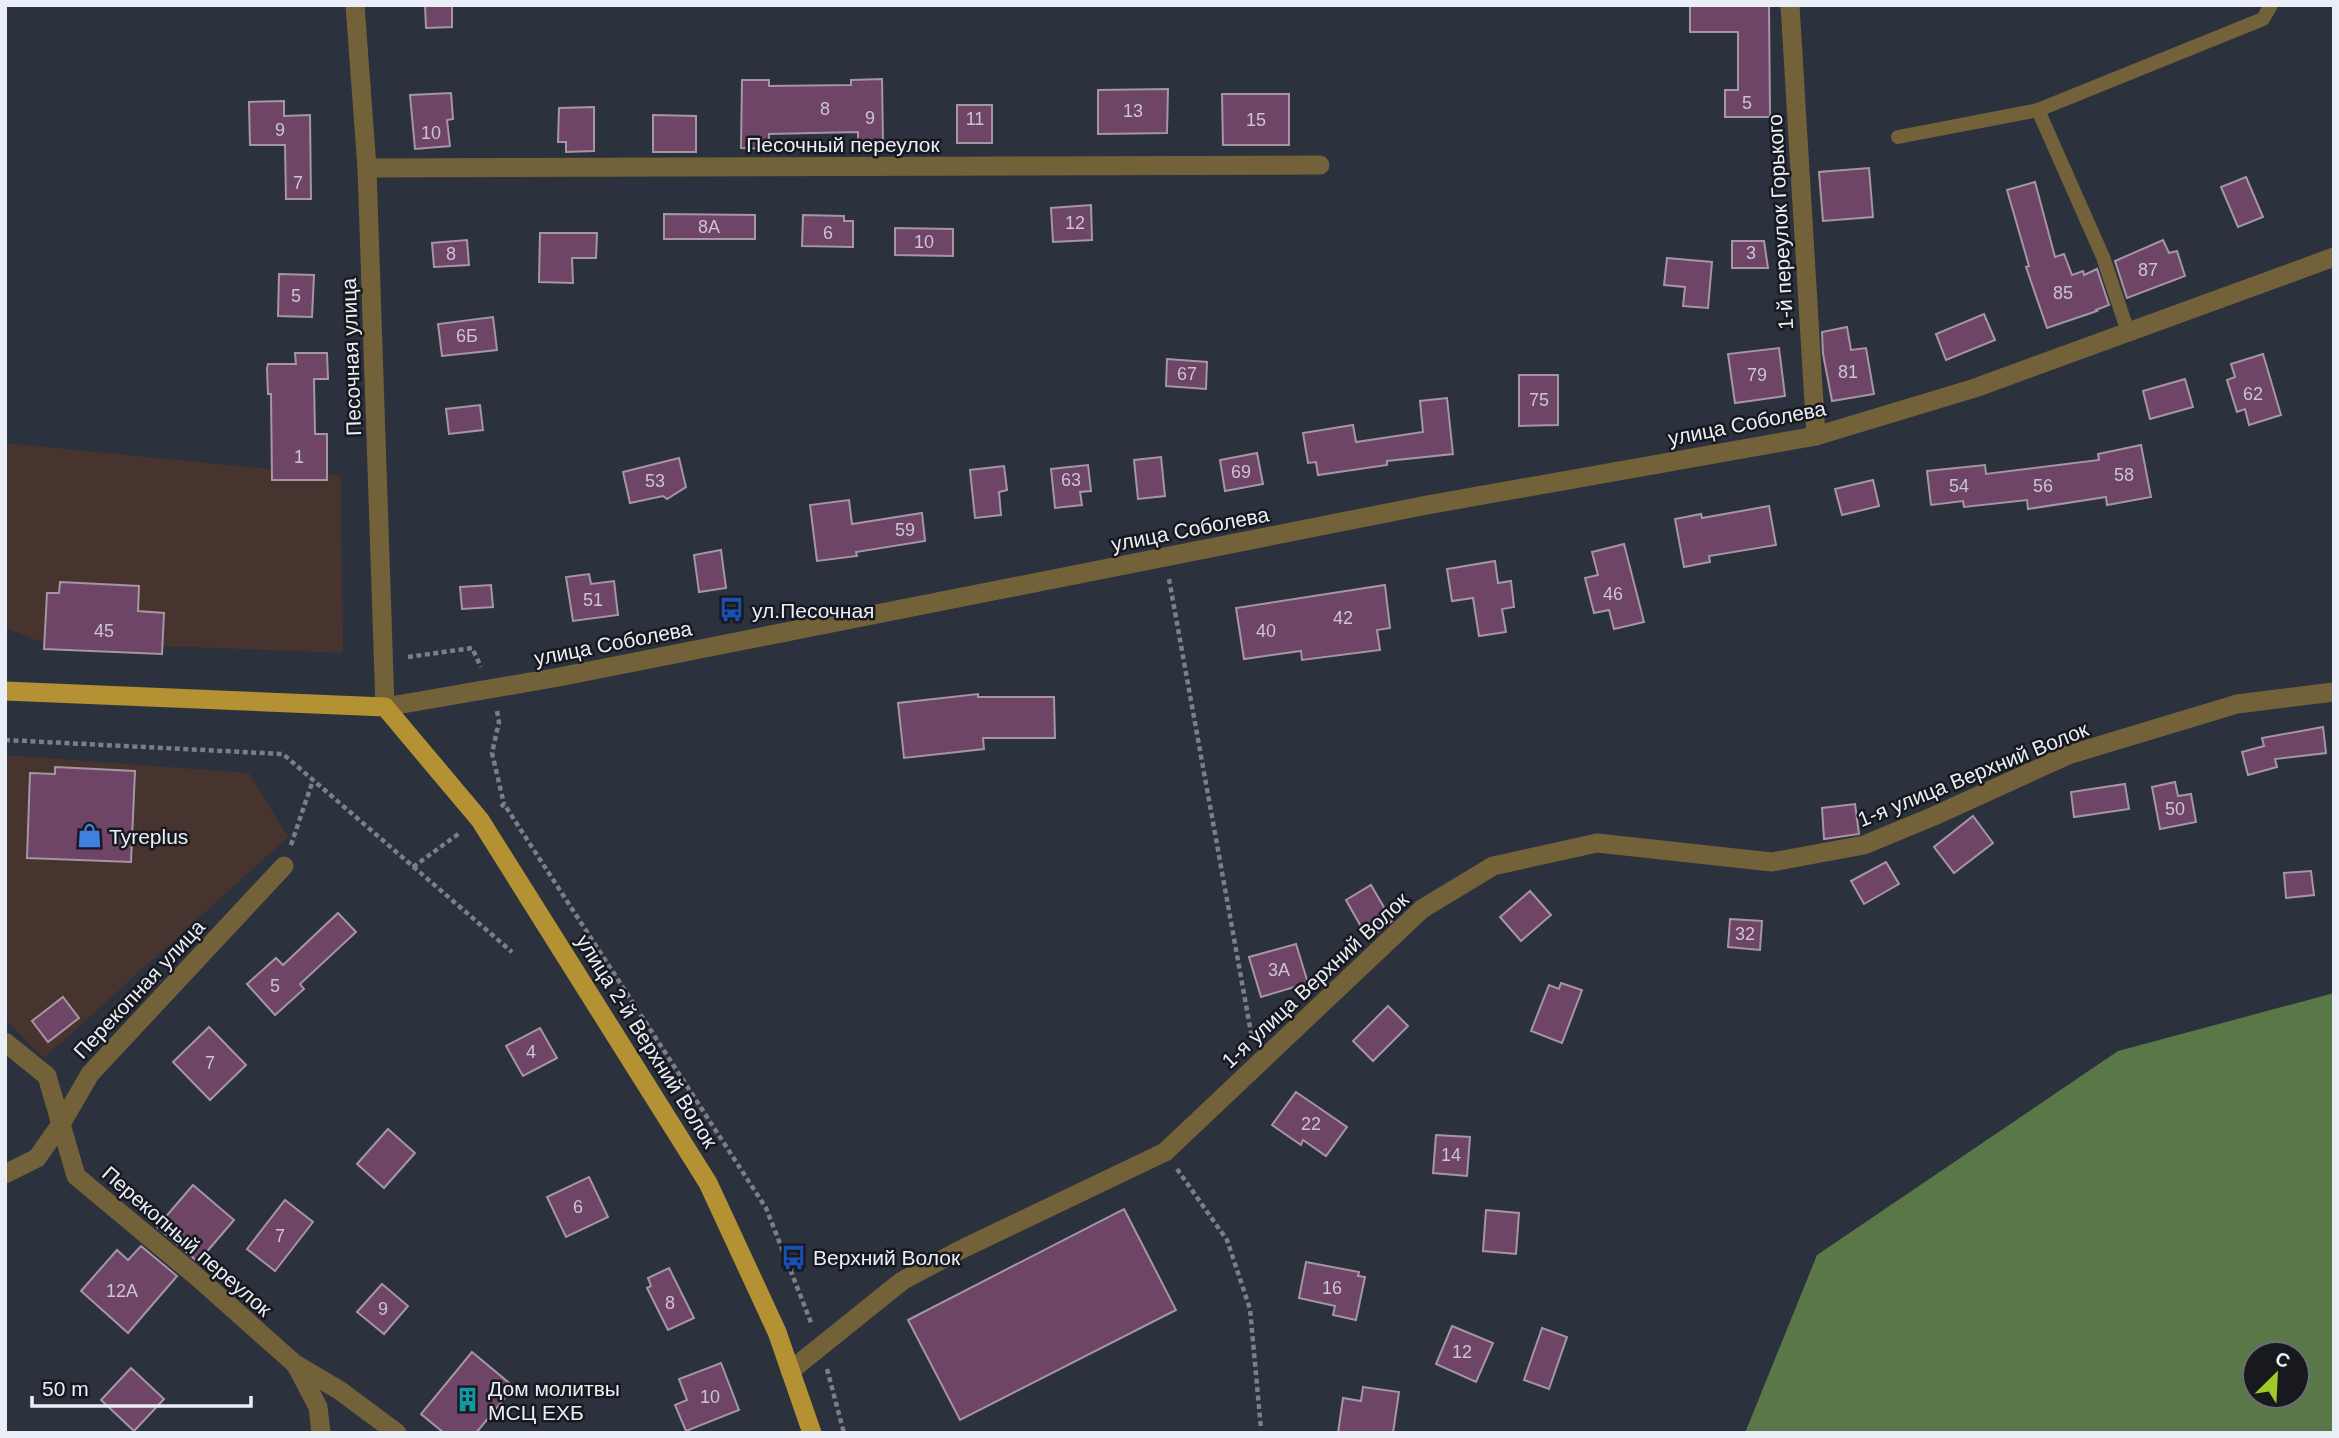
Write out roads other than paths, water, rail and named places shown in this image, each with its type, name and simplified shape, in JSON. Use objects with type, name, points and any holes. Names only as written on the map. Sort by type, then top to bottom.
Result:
[{"type":"main road","name":"улица Соболева","points":[[5,679],[29,693]]},
{"type":"main road","name":"улица Соболева","points":[[5,691],[385,707]]},
{"type":"main road","name":"улица 2-й Верхний Волок","points":[[385,707],[480,820],[708,1183],[777,1332],[812,1433]]},
{"type":"street","name":"Песочная улица","points":[[355,5],[367,168],[385,707]]},
{"type":"street","name":"1-й переулок Горького","points":[[1790,5],[1816,436]]},
{"type":"street","name":"Песочный переулок","points":[[367,168],[1320,166]]},
{"type":"street","name":"улица Соболева","points":[[385,707],[559,677],[1427,505],[1816,436],[1975,388],[2334,257]]},
{"type":"street","name":"1-я улица Верхний Волок","points":[[790,1371],[902,1281],[970,1245],[1165,1152],[1422,909],[1493,866],[1597,843],[1772,862],[1864,845],[2068,755],[2237,704],[2334,692]]},
{"type":"street","name":"Перекопная улица","points":[[5,1174],[37,1158],[61,1124],[90,1074],[284,866]]},
{"type":"street","name":"Перекопный переулок","points":[[5,1042],[47,1076],[76,1176],[196,1276],[295,1364],[339,1390],[397,1433]]},
{"type":"street","points":[[295,1364],[318,1407],[321,1433]]},
{"type":"lane","points":[[1898,137],[2038,110],[2263,19],[2271,5]]},
{"type":"lane","points":[[2038,110],[2103,257],[2127,332]]},
{"type":"place","name":"ул.Песочная","points":[[732,610]]},
{"type":"place","name":"Tyreplus","points":[[89,836]]},
{"type":"place","name":"Верхний Волок","points":[[793,1257]]},
{"type":"place","name":"Дом молитвы МСЦ ЕХБ","points":[[468,1400]]}]
